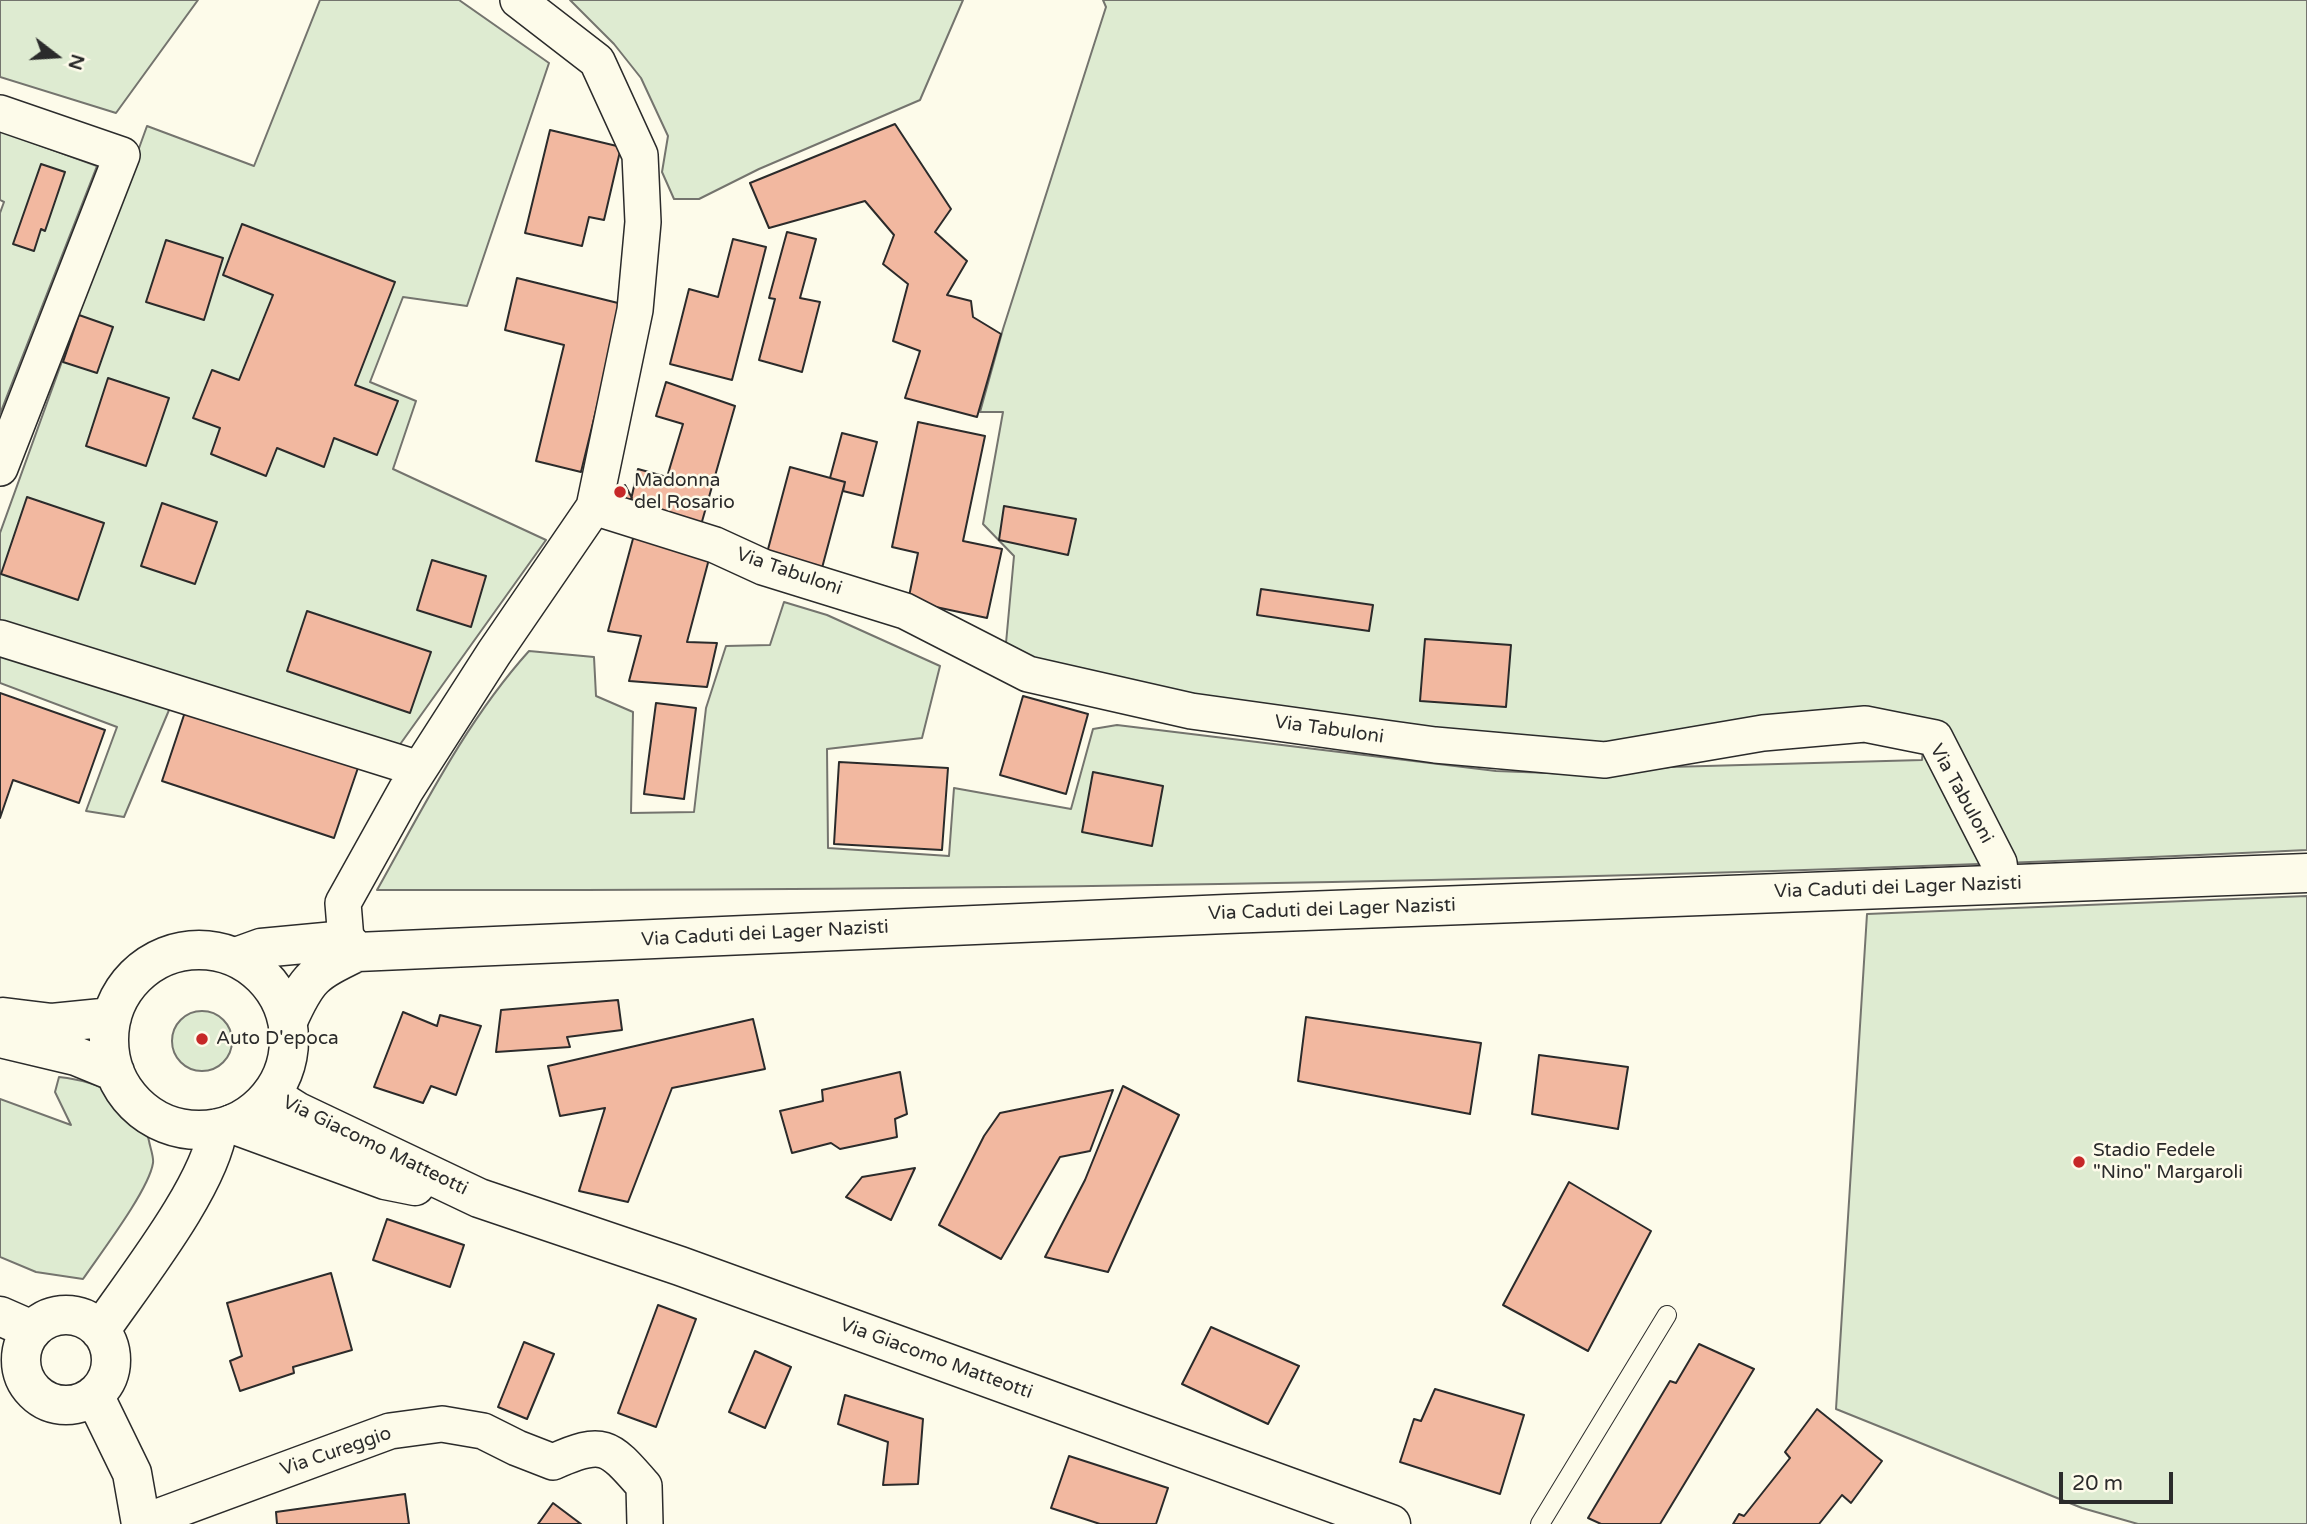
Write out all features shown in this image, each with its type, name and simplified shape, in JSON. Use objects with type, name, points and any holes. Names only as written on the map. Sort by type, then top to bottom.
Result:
[{"type":"main road","name":"Via Caduti dei Lager Nazisti","points":[[236,957],[261,948],[2307,873]]},
{"type":"main road","name":"Via Caduti dei Lager Nazisti","points":[[288,1021],[302,990],[319,970],[351,946]]},
{"type":"main road","points":[[195,949],[236,957],[270,982],[278,994],[288,1021],[289,1052],[286,1067],[271,1095],[254,1112],[225,1126],[191,1130],[176,1127],[139,1107],[115,1072],[109,1045],[112,1017],[123,991],[154,961],[195,949]]},
{"type":"main road","points":[[0,1017],[52,1023],[112,1017]]},
{"type":"main road","points":[[0,1038],[76,1055],[115,1072]]},
{"type":"main road","name":"Via Giacomo Matteotti","points":[[271,1095],[298,1112],[480,1198],[680,1266],[1391,1524]]},
{"type":"main road","points":[[100,1331],[183,1210],[225,1126]]},
{"type":"main road","name":"Via Giacomo Matteotti","points":[[225,1126],[385,1180],[480,1198]]},
{"type":"main road","points":[[176,1127],[183,1210]]},
{"type":"main road","points":[[63,1315],[84,1319],[100,1331],[108,1344],[110,1364],[104,1384],[94,1395],[82,1402],[61,1405],[41,1398],[30,1388],[20,1363],[24,1342],[16,1323],[63,1315]]},
{"type":"main road","name":"Via Cureggio","points":[[94,1395],[132,1473],[141,1524]]},
{"type":"street","points":[[351,946],[343,903],[419,769],[594,507],[635,310],[643,222],[640,155],[597,61],[518,0]]},
{"type":"street","points":[[0,113],[122,155],[0,468]]},
{"type":"street","name":"Via Tabuloni","points":[[594,507],[715,545],[762,567],[905,611],[1028,674],[1191,711],[1436,745],[1605,760],[1763,733],[1865,724],[1935,738],[1998,863],[2002,884]]},
{"type":"street","points":[[0,638],[419,769]]},
{"type":"street","name":"Via Cureggio","points":[[141,1524],[390,1431],[442,1424],[483,1430],[517,1448],[554,1462],[586,1447],[616,1454],[644,1486],[645,1524]]},
{"type":"lane","points":[[1540,1524],[1667,1315]]},
{"type":"green space","points":[[0,0],[198,0],[116,113],[0,77]]},
{"type":"green space","points":[[320,0],[459,0],[549,63],[467,306],[403,297],[370,382],[416,401],[393,469],[546,540],[391,757],[180,684],[124,817],[86,811],[117,727],[0,683],[0,533],[147,126],[254,166]]},
{"type":"green space","points":[[570,0],[963,0],[920,100],[759,169],[699,199],[674,199],[662,172],[668,136],[641,78],[614,44]]},
{"type":"green space","points":[[1103,0],[2307,0],[2307,850],[1584,877],[860,889],[377,890],[465,736],[506,678],[529,651],[594,657],[596,696],[633,712],[631,813],[694,812],[706,708],[726,646],[770,645],[784,602],[827,615],[940,666],[922,738],[827,749],[828,848],[949,856],[954,788],[1071,809],[1093,729],[1117,725],[1496,771],[1603,775],[1670,767],[1922,760],[1926,718],[1891,718],[1593,747],[1202,704],[1005,654],[1014,556],[983,524],[1003,412],[980,412],[1003,329],[1106,7]]},
{"type":"green space","points":[[0,131],[97,166],[0,414],[0,213],[4,202],[0,200]]},
{"type":"green space","name":"Stadio Fedele \"Nino\" Margaroli","points":[[2307,896],[2307,1524],[2138,1524],[2082,1508],[1836,1409],[1867,914]]},
{"type":"green space","points":[[202,1011],[219,1016],[227,1024],[232,1041],[227,1058],[219,1066],[202,1071],[185,1066],[177,1058],[172,1041],[177,1024],[185,1016]]},
{"type":"green space","points":[[59,1077],[103,1088],[127,1103],[144,1126],[153,1158],[150,1175],[134,1205],[83,1279],[36,1272],[0,1257],[0,1099],[71,1125],[55,1092]]},
{"type":"building","points":[[895,124],[951,209],[935,232],[967,261],[947,295],[971,301],[973,317],[1001,334],[977,417],[905,398],[920,351],[893,341],[908,284],[883,264],[894,235],[865,201],[769,228],[750,183]]},
{"type":"building","points":[[550,130],[621,147],[604,220],[589,217],[582,246],[525,233]]},
{"type":"building","points":[[41,164],[65,172],[45,231],[41,229],[34,251],[13,244]]},
{"type":"building","points":[[242,224],[395,282],[355,385],[398,401],[377,455],[334,438],[324,467],[277,448],[266,476],[211,454],[220,428],[193,418],[212,370],[239,380],[273,295],[223,275]]},
{"type":"building","points":[[787,232],[816,239],[800,298],[820,302],[802,372],[759,360],[775,299],[769,298]]},
{"type":"building","points":[[733,239],[766,247],[732,380],[670,364],[689,289],[718,297]]},
{"type":"building","points":[[166,240],[223,258],[204,320],[146,302]]},
{"type":"building","points":[[517,278],[622,304],[581,472],[536,461],[564,345],[505,330]]},
{"type":"building","points":[[79,315],[113,327],[97,373],[63,362]]},
{"type":"building","points":[[108,378],[169,398],[146,466],[86,446]]},
{"type":"building","points":[[666,382],[735,406],[701,525],[630,504],[638,469],[667,477],[683,424],[656,416]]},
{"type":"building","points":[[918,422],[985,436],[963,541],[1002,549],[987,618],[908,601],[918,553],[892,547]]},
{"type":"building","points":[[842,433],[877,442],[863,496],[843,491],[845,482],[830,478]]},
{"type":"building","points":[[790,467],[845,482],[822,568],[767,553]]},
{"type":"building","points":[[625,485],[632,498],[618,506],[611,493]]},
{"type":"building","points":[[27,497],[104,523],[78,600],[1,574]]},
{"type":"building","points":[[162,503],[217,522],[195,584],[141,566]]},
{"type":"building","points":[[1004,506],[1076,519],[1068,555],[999,540]]},
{"type":"building","points":[[634,535],[709,559],[687,642],[717,643],[707,687],[629,681],[641,636],[608,631]]},
{"type":"building","points":[[432,560],[486,576],[471,627],[417,610]]},
{"type":"building","points":[[1261,589],[1373,605],[1369,631],[1257,615]]},
{"type":"building","points":[[307,611],[431,652],[410,713],[287,671]]},
{"type":"building","points":[[1425,639],[1511,645],[1506,707],[1420,701]]},
{"type":"building","points":[[0,693],[105,730],[79,803],[13,780],[0,818]]},
{"type":"building","points":[[1023,696],[1088,714],[1066,794],[1000,775]]},
{"type":"building","points":[[188,703],[360,762],[334,838],[162,781]]},
{"type":"building","points":[[656,703],[696,708],[684,799],[644,794]]},
{"type":"building","points":[[839,762],[948,768],[942,850],[834,844]]},
{"type":"building","points":[[1093,772],[1163,786],[1152,846],[1082,832]]},
{"type":"building","points":[[618,1000],[622,1030],[567,1037],[570,1047],[496,1052],[501,1010]]},
{"type":"building","points":[[403,1012],[437,1026],[440,1015],[481,1026],[456,1095],[431,1086],[423,1103],[374,1087]]},
{"type":"building","points":[[1306,1017],[1481,1043],[1470,1114],[1298,1081]]},
{"type":"building","points":[[753,1019],[765,1069],[672,1088],[628,1202],[579,1191],[605,1108],[560,1116],[548,1066]]},
{"type":"building","points":[[1539,1055],[1628,1067],[1618,1129],[1532,1114]]},
{"type":"building","points":[[900,1072],[907,1114],[895,1119],[897,1137],[840,1149],[831,1143],[792,1153],[780,1111],[823,1101],[822,1090]]},
{"type":"building","points":[[1123,1086],[1179,1115],[1108,1272],[1045,1257],[1085,1180]]},
{"type":"building","points":[[1113,1090],[1090,1151],[1060,1157],[1001,1259],[939,1225],[984,1136],[1000,1113]]},
{"type":"building","points":[[915,1168],[891,1220],[846,1197],[862,1177]]},
{"type":"building","points":[[1569,1182],[1651,1231],[1588,1351],[1503,1305]]},
{"type":"building","points":[[387,1219],[464,1245],[450,1287],[373,1260]]},
{"type":"building","points":[[331,1273],[352,1350],[293,1367],[294,1373],[240,1391],[230,1361],[242,1356],[227,1303]]},
{"type":"building","points":[[658,1305],[696,1319],[656,1427],[618,1413]]},
{"type":"building","points":[[1211,1327],[1299,1366],[1268,1424],[1182,1384]]},
{"type":"building","points":[[524,1342],[554,1354],[527,1419],[498,1407]]},
{"type":"building","points":[[1699,1344],[1754,1369],[1660,1524],[1601,1524],[1588,1518],[1670,1381],[1676,1383]]},
{"type":"building","points":[[755,1351],[791,1367],[765,1428],[729,1412]]},
{"type":"building","points":[[1435,1389],[1524,1415],[1500,1494],[1400,1462],[1414,1419],[1421,1421]]},
{"type":"building","points":[[845,1395],[923,1419],[918,1484],[883,1485],[888,1442],[838,1424]]},
{"type":"building","points":[[1817,1409],[1882,1461],[1851,1503],[1842,1495],[1819,1524],[1733,1524],[1739,1514],[1744,1516],[1790,1458],[1785,1452]]},
{"type":"building","points":[[1069,1456],[1168,1488],[1156,1524],[1100,1524],[1051,1508]]},
{"type":"building","points":[[405,1494],[409,1524],[277,1524],[276,1512]]},
{"type":"building","points":[[553,1503],[581,1524],[538,1524]]},
{"type":"place","name":"Madonna del Rosario","points":[[620,492]]},
{"type":"place","name":"Auto D'epoca","points":[[202,1039]]},
{"type":"place","name":"Stadio Fedele \"Nino\" Margaroli","points":[[2079,1162]]}]
